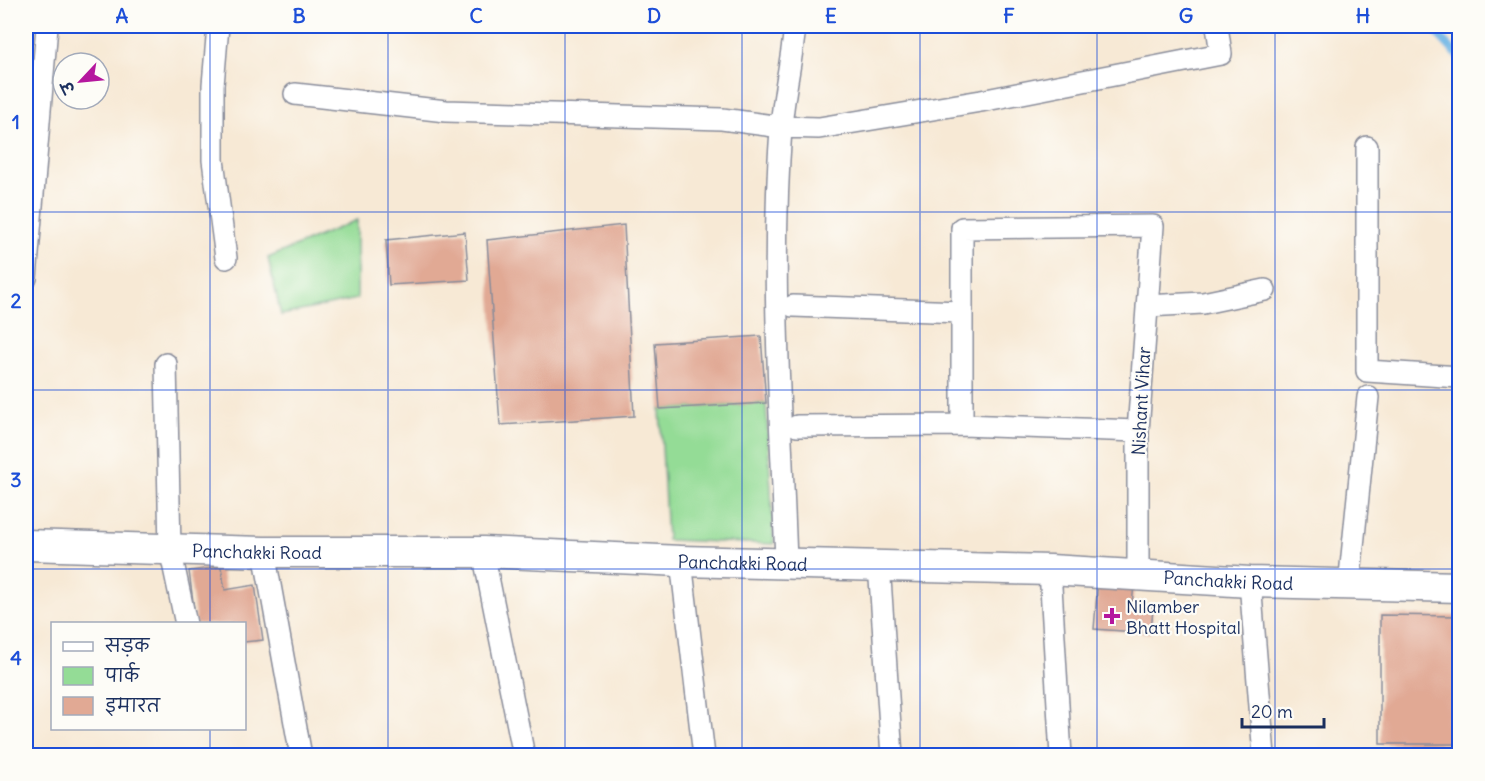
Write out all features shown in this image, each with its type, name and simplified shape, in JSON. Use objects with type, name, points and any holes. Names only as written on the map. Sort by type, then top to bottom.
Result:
[{"type":"main road","name":"Panchakki Road","points":[[26,545],[264,552],[483,552],[681,561],[879,564],[1050,570],[1349,586],[1460,587]]},
{"type":"street","points":[[26,278],[27,236],[47,26]]},
{"type":"street","points":[[218,26],[213,85],[213,160],[226,258]]},
{"type":"street","points":[[786,562],[776,305],[777,229],[781,127],[795,26]]},
{"type":"street","points":[[295,94],[446,111],[722,119],[781,127],[819,128],[1221,54],[1217,26]]},
{"type":"street","points":[[1367,147],[1367,371],[1460,377]]},
{"type":"street","name":"Nishant Vihar","points":[[961,312],[962,228],[1153,226],[1138,431],[1137,576]]},
{"type":"street","points":[[1147,306],[1203,303],[1264,290]]},
{"type":"street","points":[[793,306],[961,312],[962,425]]},
{"type":"street","points":[[166,364],[170,549],[186,622]]},
{"type":"street","points":[[1349,586],[1368,397]]},
{"type":"street","points":[[797,426],[962,425],[1138,431]]},
{"type":"street","points":[[264,552],[301,756]]},
{"type":"street","points":[[483,552],[524,756]]},
{"type":"street","points":[[681,561],[704,756]]},
{"type":"street","points":[[879,564],[892,756]]},
{"type":"street","points":[[1050,570],[1061,756]]},
{"type":"street","points":[[1250,582],[1264,756]]},
{"type":"green space","points":[[357,220],[357,299],[281,315],[268,258]]},
{"type":"green space","points":[[766,403],[774,544],[667,540],[660,409]]},
{"type":"building","points":[[624,225],[634,416],[500,425],[487,240]]},
{"type":"building","points":[[465,232],[469,280],[389,285],[386,240]]},
{"type":"building","points":[[761,336],[766,403],[660,409],[655,343]]},
{"type":"building","points":[[221,567],[225,590],[255,585],[263,640],[246,642],[246,622],[196,622],[189,571]]},
{"type":"building","points":[[1098,581],[1134,584],[1132,605],[1153,607],[1151,633],[1094,629]]},
{"type":"building","points":[[1380,615],[1460,616],[1460,744],[1380,744]]},
{"type":"waterway","points":[[1430,26],[1460,58]]},
{"type":"place","name":"Nilamber Bhatt Hospital","points":[[1112,616]]}]
